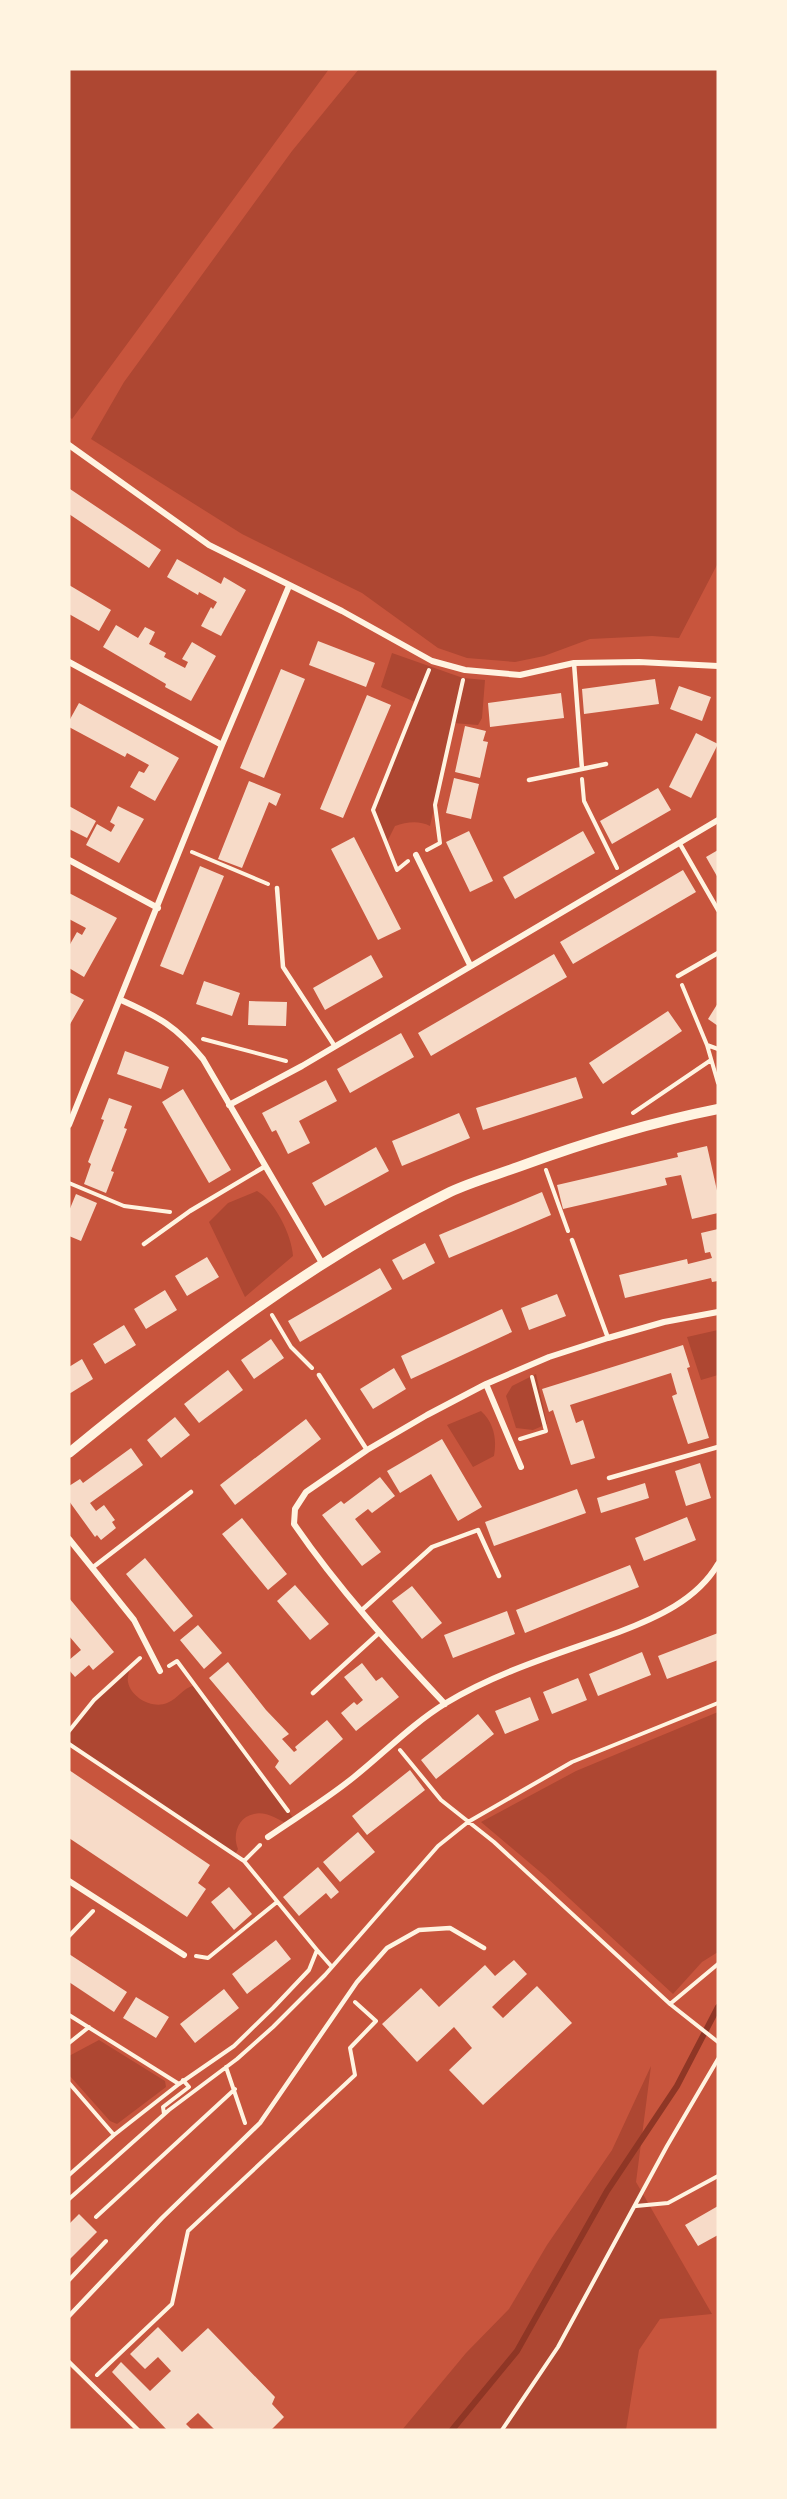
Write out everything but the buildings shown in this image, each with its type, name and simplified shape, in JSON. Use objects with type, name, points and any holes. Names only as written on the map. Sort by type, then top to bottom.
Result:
[{"type":"street","points":[[69,445],[209,545],[342,611],[432,661],[465,670],[520,675],[574,663],[639,662],[718,666]]},
{"type":"street","points":[[69,1125],[222,745],[289,586]]},
{"type":"street","points":[[69,662],[222,745]]},
{"type":"street","points":[[229,1104],[302,1066],[718,820]]},
{"type":"street","points":[[416,855],[470,965]]},
{"type":"street","points":[[69,860],[158,908]]},
{"type":"street","points":[[121,1000],[152,1014],[182,1034],[203,1059],[322,1263]]},
{"type":"street","points":[[69,1453],[194,1353],[264,1301],[322,1263],[451,1191],[595,1138],[718,1109]]},
{"type":"street","points":[[445,1704],[380,1632],[294,1524],[295,1509],[306,1492],[367,1450],[427,1415],[486,1384],[549,1356],[664,1322],[718,1312]]},
{"type":"street","points":[[486,1384],[521,1467]]},
{"type":"street","points":[[69,1539],[134,1620],[160,1671]]},
{"type":"street","points":[[268,1837],[354,1777],[393,1742],[445,1704],[483,1683],[636,1626],[684,1602],[716,1574],[718,1564]]},
{"type":"street","points":[[69,1881],[184,1955]]},
{"type":"lane","points":[[574,663],[582,769]]},
{"type":"lane","points":[[529,780],[606,764]]},
{"type":"lane","points":[[680,844],[718,910]]},
{"type":"lane","points":[[277,888],[284,967],[334,1045]]},
{"type":"lane","points":[[678,976],[718,953]]},
{"type":"lane","points":[[144,1245],[225,1188],[264,1167]]},
{"type":"lane","points":[[572,1240],[608,1338]]},
{"type":"lane","points":[[319,1375],[367,1450]]},
{"type":"lane","points":[[609,1478],[718,1447]]},
{"type":"lane","points":[[92,1568],[191,1492]]},
{"type":"lane","points":[[362,1610],[432,1547],[478,1530],[499,1576]]},
{"type":"lane","points":[[313,1693],[380,1632]]},
{"type":"lane","points":[[69,2316],[162,2218],[260,2123],[349,1995],[387,1948],[419,1930],[450,1928],[484,1948]]},
{"type":"lane","points":[[69,2362],[138,2430]]},
{"type":"path","points":[[432,661],[373,810],[397,870],[416,855],[440,843],[435,805],[465,670]]},
{"type":"path","points":[[582,769],[584,801],[622,878]]},
{"type":"path","points":[[181,848],[277,888]]},
{"type":"path","points":[[678,976],[707,1045],[718,1083]]},
{"type":"path","points":[[182,1034],[302,1066]]},
{"type":"path","points":[[707,1045],[718,1049]]},
{"type":"path","points":[[624,1119],[711,1060]]},
{"type":"path","points":[[542,1158],[572,1240]]},
{"type":"path","points":[[69,1183],[124,1206],[185,1215]]},
{"type":"path","points":[[264,1301],[291,1347],[319,1375]]},
{"type":"path","points":[[510,1443],[546,1431],[529,1365]]},
{"type":"path","points":[[69,1731],[94,1700],[150,1649]]},
{"type":"path","points":[[160,1671],[177,1661],[294,1819]]},
{"type":"path","points":[[69,2199],[164,2114],[226,2067],[273,2027],[332,1967],[438,1846],[468,1822],[572,1762],[718,1703]]},
{"type":"path","points":[[393,1742],[441,1800],[494,1842],[670,2004],[718,2042]]},
{"type":"path","points":[[69,1744],[244,1861],[332,1967]]},
{"type":"path","points":[[244,1861],[268,1837]]},
{"type":"path","points":[[69,1936],[101,1902]]},
{"type":"path","points":[[184,1955],[208,1958],[277,1902]]},
{"type":"path","points":[[69,2175],[114,2135],[181,2082],[234,2046],[309,1970],[317,1950]]},
{"type":"path","points":[[670,2004],[718,1964]]},
{"type":"path","points":[[90,2381],[172,2304],[188,2231],[355,2075],[350,2048],[376,2021],[349,1995]]},
{"type":"path","points":[[69,2015],[189,2087],[163,2107],[164,2114]]},
{"type":"path","points":[[69,2043],[89,2027]]},
{"type":"path","points":[[502,2430],[558,2348],[667,2146],[718,2059]]},
{"type":"path","points":[[226,2067],[249,2134]]},
{"type":"path","points":[[69,2083],[114,2135]]},
{"type":"path","points":[[96,2217],[234,2089]]},
{"type":"path","points":[[635,2206],[668,2203],[718,2176]]},
{"type":"path","points":[[69,2280],[106,2241]]},
{"type":"shaded area","points":[[69,69],[329,69],[72,419],[69,417]]},
{"type":"shaded area","points":[[359,69],[718,69],[718,563],[679,638],[652,636],[590,639],[544,656],[515,662],[467,658],[438,648],[362,593],[242,534],[91,439],[124,382],[292,151]]},
{"type":"shaded area","points":[[392,653],[463,678],[485,680],[482,718],[478,725],[453,723],[430,826],[412,822],[395,826],[386,844],[373,810],[415,702],[381,687]]},
{"type":"shaded area","points":[[257,1191],[270,1203],[281,1220],[293,1256],[245,1297],[209,1222],[228,1203]]},
{"type":"shaded area","points":[[718,1330],[718,1375],[701,1380],[687,1337]]},
{"type":"shaded area","points":[[536,1374],[547,1424],[533,1430],[516,1428],[506,1396],[512,1386]]},
{"type":"shaded area","points":[[481,1411],[494,1432],[494,1456],[473,1467],[447,1425]]},
{"type":"shaded area","points":[[130,1668],[128,1682],[130,1688],[143,1701],[149,1703],[167,1703],[195,1685],[294,1819],[287,1824],[263,1814],[248,1816],[240,1823],[236,1833],[238,1849],[235,1855],[69,1744],[69,1731],[94,1700]]},
{"type":"shaded area","points":[[718,1712],[718,1952],[702,1962],[673,1994],[545,1876],[481,1822],[576,1771]]},
{"type":"shaded area","points":[[99,2040],[165,2081],[166,2087],[117,2124],[110,2121],[69,2075],[69,2056]]},
{"type":"shaded area","points":[[651,2066],[636,2182],[712,2314],[660,2319],[639,2350],[626,2430],[402,2430],[466,2353],[509,2309],[547,2245],[612,2150]]},
{"type":"waterway","points":[[452,2430],[517,2351],[607,2191],[677,2086],[718,2007]]}]
